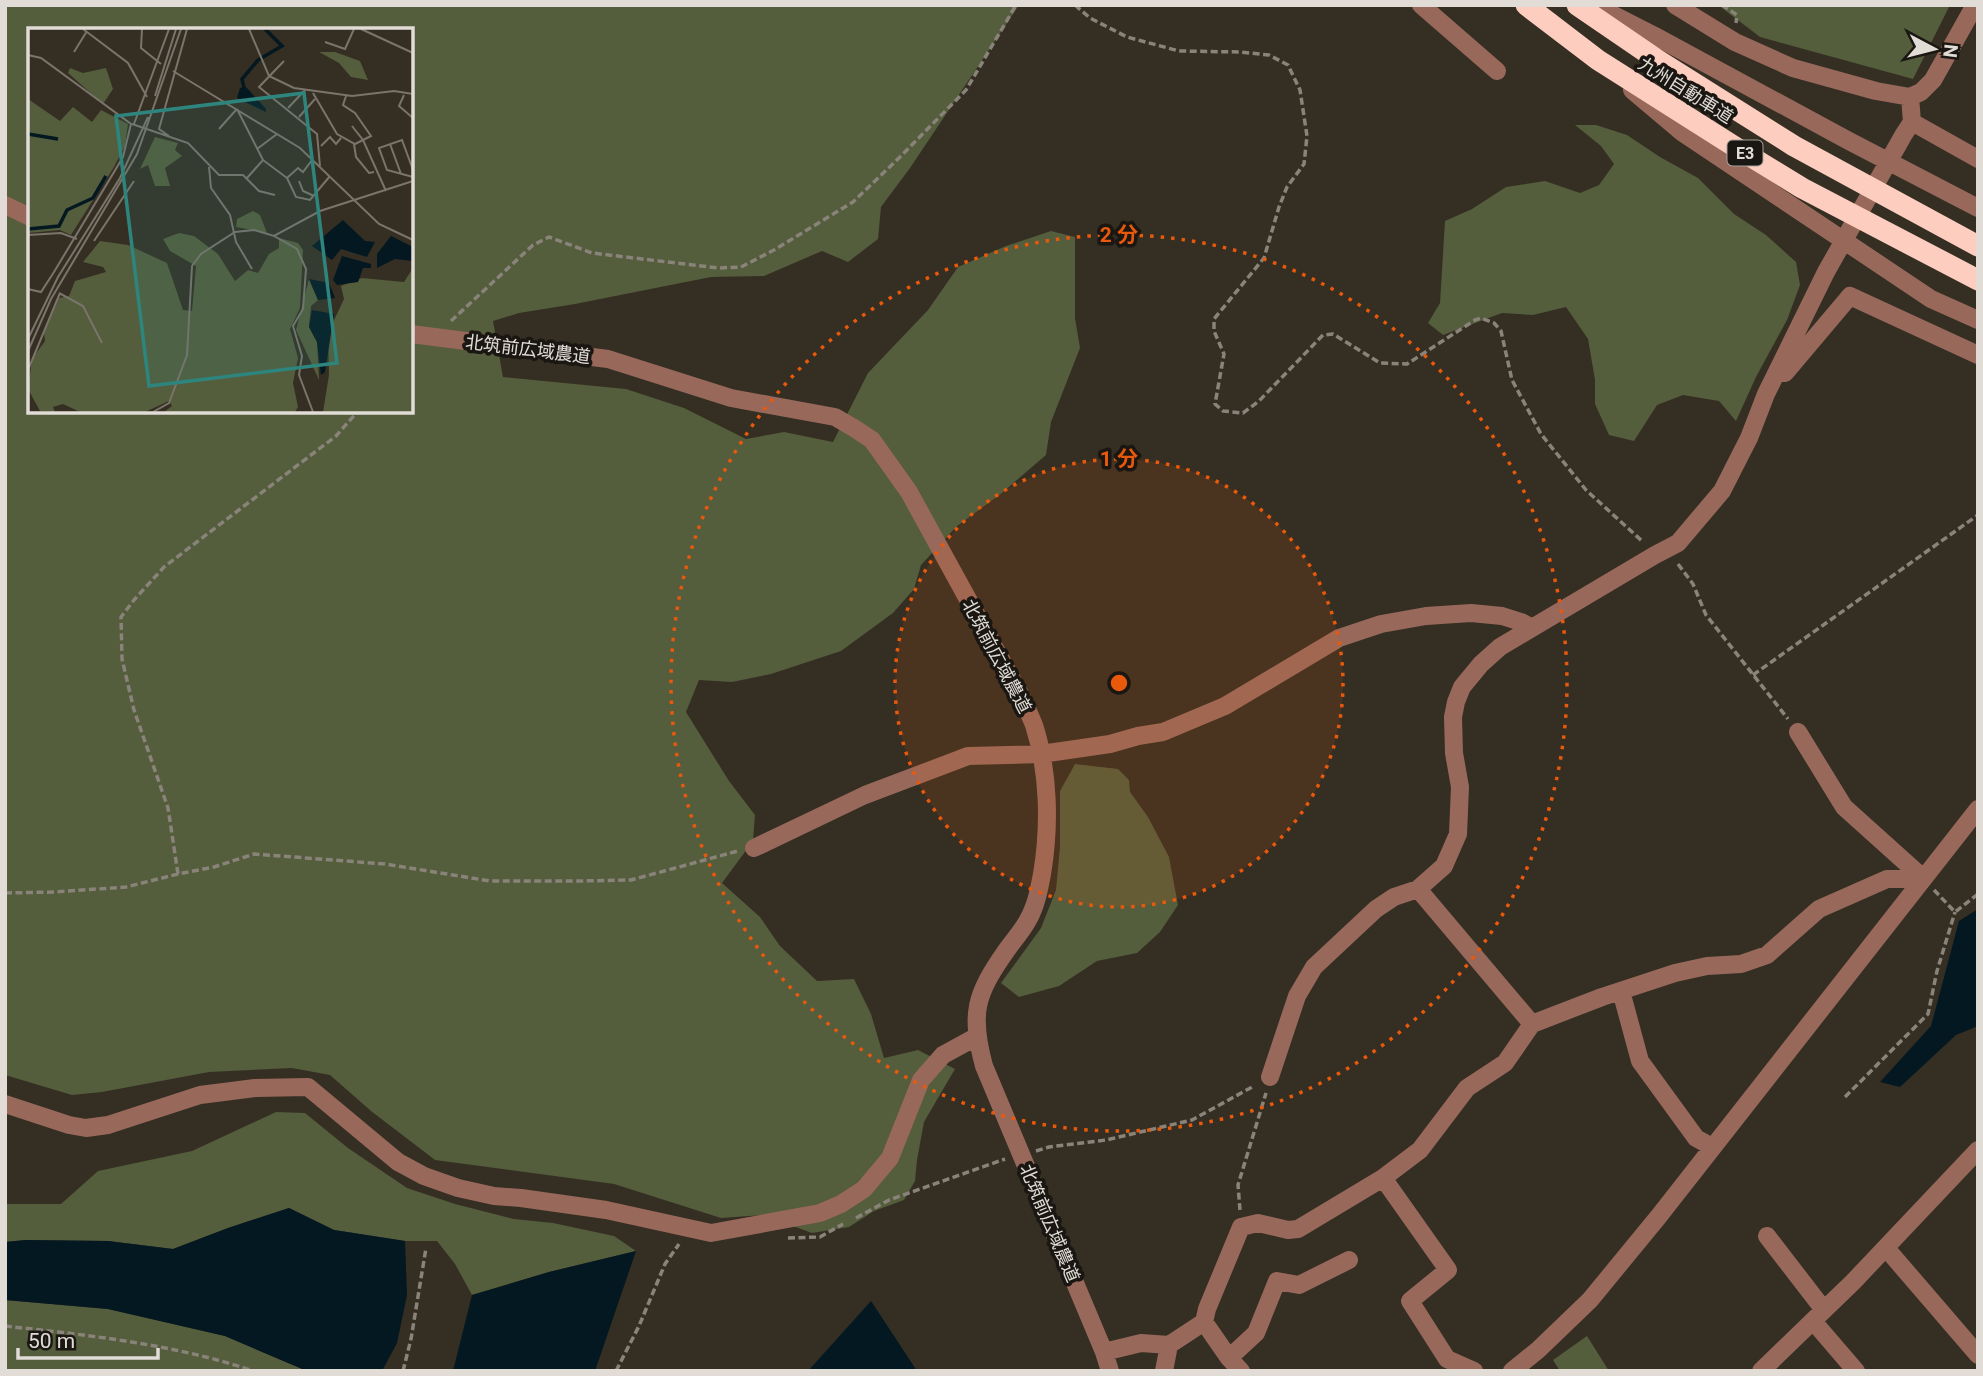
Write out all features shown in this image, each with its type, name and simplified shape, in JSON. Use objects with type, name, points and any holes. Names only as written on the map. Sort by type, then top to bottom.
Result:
[{"type":"highway","name":"九州自動車道","points":[[1526,5],[1598,60],[1802,188],[1978,280]]},
{"type":"highway","name":"九州自動車道","points":[[1577,5],[1659,61],[1794,146],[1978,246]]},
{"type":"street","points":[[1421,5],[1497,71]]},
{"type":"street","points":[[1594,5],[1978,208]]},
{"type":"street","points":[[1675,5],[1735,42],[1783,64],[1876,91],[1910,97],[1921,92],[1933,80],[1975,5]]},
{"type":"street","points":[[1598,60],[1683,133],[1931,299],[1978,320]]},
{"type":"street","points":[[1270,1077],[1297,996],[1314,967],[1376,909],[1394,897],[1418,889],[1444,866],[1458,834],[1460,788],[1454,753],[1453,718],[1462,687],[1500,647],[1678,543],[1722,491],[1826,272],[1908,127],[1910,97]]},
{"type":"street","points":[[1908,127],[1978,159]]},
{"type":"street","points":[[5,205],[28,216]]},
{"type":"street","points":[[1766,394],[1850,296],[1978,355]]},
{"type":"street","name":"北筑前広域農道","points":[[413,334],[608,359],[731,398],[835,417],[872,440],[909,492],[1021,696],[1034,725],[1041,754],[1047,805],[1046,849],[1038,894],[1028,920],[982,990],[976,1019],[976,1037],[984,1066],[1110,1371]]},
{"type":"street","points":[[754,848],[865,795],[968,756],[1041,754],[1110,744],[1163,732],[1225,706],[1339,638],[1381,624],[1426,616],[1471,613],[1502,616],[1532,628]]},
{"type":"street","points":[[1798,732],[1844,807],[1923,878]]},
{"type":"street","points":[[1513,1371],[1590,1300],[1978,809]]},
{"type":"street","points":[[1104,1352],[1141,1343],[1169,1345],[1204,1322],[1241,1227],[1258,1223],[1288,1230],[1298,1229],[1383,1178],[1420,1150],[1467,1088],[1504,1063],[1532,1024],[1675,973],[1707,966],[1741,964],[1768,955],[1819,909],[1887,879],[1923,878]]},
{"type":"street","points":[[1418,889],[1532,1024]]},
{"type":"street","points":[[1622,991],[1640,1061],[1696,1138],[1713,1147]]},
{"type":"street","points":[[5,1104],[86,1128],[108,1125],[200,1095],[255,1088],[308,1087],[398,1162],[424,1176],[458,1188],[494,1196],[606,1210],[710,1234],[820,1213],[841,1204],[864,1189],[890,1158],[921,1080],[943,1055],[976,1037]]},
{"type":"street","points":[[1761,1371],[1886,1248],[1978,1150]]},
{"type":"street","points":[[1383,1178],[1447,1270],[1410,1301],[1447,1359],[1474,1371]]},
{"type":"street","points":[[1767,1236],[1856,1371]]},
{"type":"street","points":[[1886,1248],[1978,1355]]},
{"type":"street","points":[[1204,1322],[1235,1364],[1256,1333],[1276,1281],[1299,1285],[1349,1260]]},
{"type":"street","points":[[1164,1371],[1169,1345]]},
{"type":"path","points":[[433,337],[533,245],[549,237],[592,253],[718,268],[741,267],[774,250],[853,202],[900,157],[966,90],[1016,5]]},
{"type":"path","points":[[1075,5],[1090,18],[1127,37],[1178,51],[1269,55],[1288,65],[1300,90],[1307,136],[1304,164],[1287,187],[1264,258],[1214,319],[1214,331],[1224,355],[1215,404],[1223,411],[1243,413],[1259,401],[1324,335],[1333,334],[1380,363],[1407,364],[1475,320],[1481,318],[1494,323],[1501,331],[1512,380],[1541,434],[1586,490],[1648,547],[1661,551],[1693,584],[1706,615],[1798,732]]},
{"type":"path","points":[[178,874],[169,808],[134,710],[122,659],[121,617],[164,567],[336,436],[356,413]]},
{"type":"path","points":[[1753,675],[1978,515]]},
{"type":"path","points":[[5,893],[126,887],[214,867],[254,854],[385,864],[490,881],[631,880],[754,848]]},
{"type":"path","points":[[1923,878],[1955,912]]},
{"type":"path","points":[[1846,1097],[1928,1014],[1937,971],[1955,912],[1978,894]]},
{"type":"path","points":[[1022,1156],[1049,1147],[1106,1140],[1192,1120],[1270,1077]]},
{"type":"path","points":[[1241,1227],[1238,1185],[1270,1077]]},
{"type":"path","points":[[616,1371],[639,1326],[665,1264],[680,1243],[695,1231]]},
{"type":"path","points":[[403,1371],[426,1248]]},
{"type":"path","points":[[5,1326],[69,1333],[185,1352],[253,1371]]},
{"type":"green space","points":[[5,5],[1019,5],[881,207],[878,239],[848,262],[822,251],[764,276],[711,277],[519,313],[493,321],[503,377],[626,389],[684,408],[746,439],[784,432],[833,442],[868,373],[928,310],[958,267],[1006,246],[1051,231],[1075,237],[1075,318],[1080,348],[1051,422],[1046,455],[956,527],[921,565],[914,589],[893,613],[841,651],[771,674],[732,682],[699,680],[686,712],[729,781],[755,815],[753,841],[722,883],[760,917],[780,946],[817,981],[854,979],[871,1014],[884,1058],[918,1050],[955,1069],[924,1122],[915,1181],[904,1200],[874,1211],[849,1227],[812,1233],[763,1215],[721,1218],[614,1184],[435,1160],[371,1111],[330,1075],[292,1068],[209,1072],[72,1095],[5,1075]]},
{"type":"green space","points":[[1718,5],[1950,5],[1913,79],[1760,37]]},
{"type":"green space","points":[[1575,125],[1596,125],[1627,135],[1698,178],[1734,214],[1766,235],[1796,262],[1800,285],[1787,320],[1736,421],[1719,401],[1683,395],[1657,405],[1634,441],[1609,435],[1595,404],[1595,380],[1588,339],[1566,307],[1533,315],[1502,313],[1443,335],[1428,323],[1440,303],[1445,221],[1472,209],[1506,187],[1545,181],[1580,193],[1599,185],[1614,164],[1601,146]]},
{"type":"green space","points":[[1075,764],[1118,769],[1129,780],[1130,792],[1148,817],[1169,857],[1178,905],[1160,932],[1137,953],[1097,961],[1059,986],[1019,997],[1001,983],[1041,928],[1056,890],[1060,847],[1060,791]]},
{"type":"green space","points":[[276,1112],[305,1113],[348,1148],[407,1188],[514,1219],[553,1223],[614,1236],[636,1251],[549,1272],[472,1295],[455,1264],[437,1241],[405,1241],[334,1230],[289,1208],[173,1249],[108,1241],[5,1242],[5,1204],[61,1204],[98,1171],[192,1151]]},
{"type":"green space","points":[[5,1300],[108,1309],[225,1336],[307,1371],[5,1371]]},
{"type":"green space","points":[[1587,1336],[1609,1371],[1560,1371],[1553,1360]]},
{"type":"water","points":[[1978,909],[1978,1026],[1956,1035],[1900,1087],[1880,1082],[1931,1026],[1959,921]]},
{"type":"water","points":[[289,1208],[334,1230],[405,1241],[407,1295],[397,1343],[382,1371],[307,1371],[225,1336],[108,1309],[5,1300],[5,1242],[108,1241],[173,1249]]},
{"type":"water","points":[[636,1251],[595,1371],[453,1371],[472,1295],[549,1272]]},
{"type":"water","points":[[871,1301],[917,1371],[808,1371]]}]
